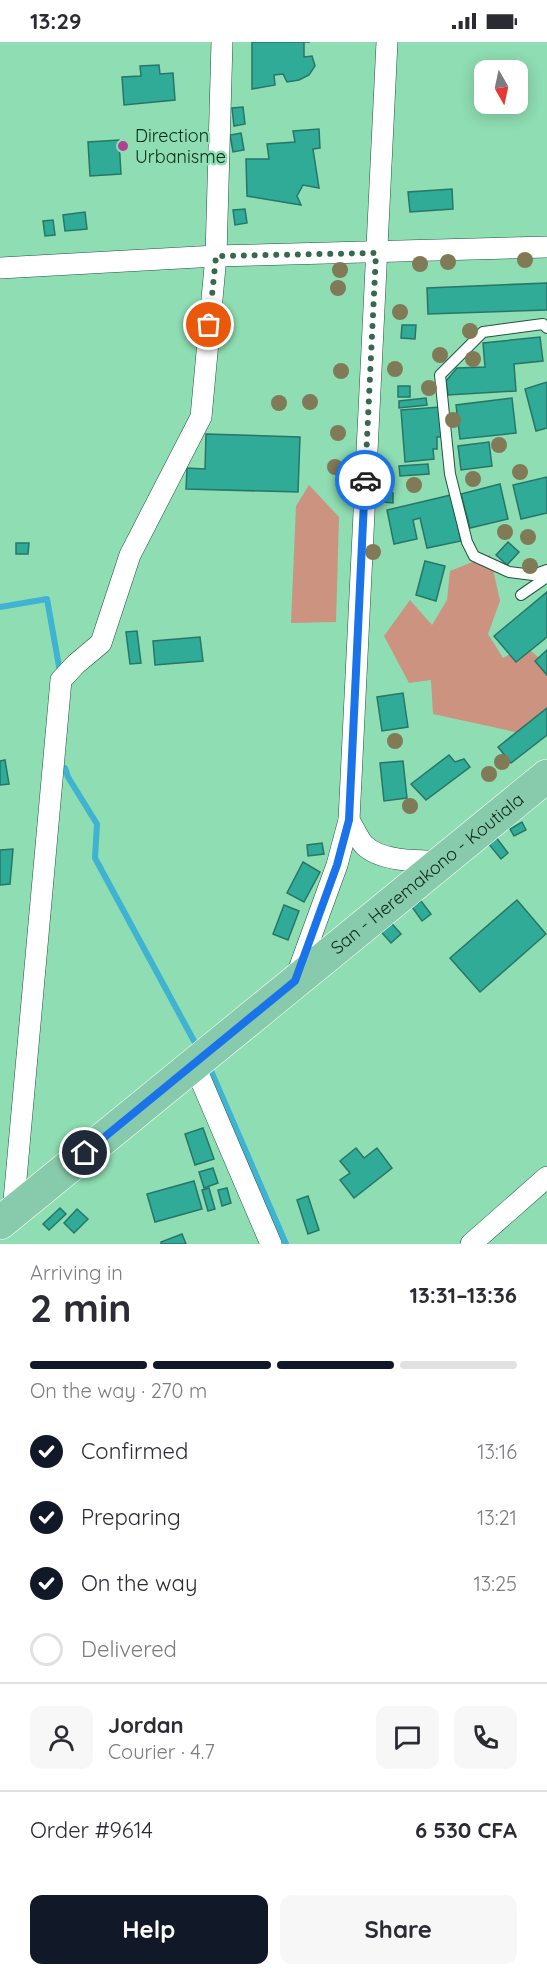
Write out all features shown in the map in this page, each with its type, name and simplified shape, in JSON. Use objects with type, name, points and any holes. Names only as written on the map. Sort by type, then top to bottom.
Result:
[{"type":"main road","name":"San - Heremakono - Koutiala","points":[[7,1218],[547,776]]},
{"type":"street","points":[[7,1218],[61,680],[101,643],[130,555],[201,417],[216,256],[222,42]]},
{"type":"street","points":[[295,981],[337,865],[349,820],[387,42]]},
{"type":"street","points":[[0,268],[216,256],[547,247]]},
{"type":"street","points":[[349,820],[364,845],[378,852],[400,860],[442,861]]},
{"type":"street","points":[[194,1064],[271,1244]]},
{"type":"street","points":[[471,1244],[547,1177]]},
{"type":"lane","points":[[547,328],[543,324],[483,332],[440,375],[450,474],[467,542],[474,556],[509,572],[533,575],[547,570]]},
{"type":"lane","points":[[521,595],[547,577]]},
{"type":"shaded area","points":[[309,485],[339,517],[336,622],[291,623],[296,506]]},
{"type":"shaded area","points":[[490,555],[500,601],[488,634],[503,658],[525,646],[547,667],[547,707],[529,735],[433,714],[431,680],[409,683],[384,636],[410,600],[432,625],[447,600],[450,571]]},
{"type":"building","points":[[252,42],[304,42],[304,57],[312,56],[315,66],[309,75],[299,80],[287,82],[283,74],[274,75],[275,85],[252,89]]},
{"type":"building","points":[[159,65],[160,74],[173,73],[175,100],[124,105],[122,77],[141,76],[140,66]]},
{"type":"building","points":[[243,107],[245,124],[234,126],[232,108]]},
{"type":"building","points":[[319,129],[320,148],[313,149],[319,188],[303,185],[297,196],[301,205],[247,196],[246,159],[269,159],[267,144],[295,142],[293,131]]},
{"type":"building","points":[[241,133],[244,150],[233,152],[230,135]]},
{"type":"building","points":[[119,140],[121,174],[90,176],[88,142]]},
{"type":"building","points":[[452,189],[453,209],[410,212],[408,192]]},
{"type":"building","points":[[245,209],[247,223],[235,225],[233,210]]},
{"type":"building","points":[[85,212],[87,229],[65,231],[63,215]]},
{"type":"building","points":[[53,220],[55,235],[45,236],[43,221]]},
{"type":"building","points":[[547,283],[547,310],[428,314],[427,288]]},
{"type":"building","points":[[402,325],[416,325],[415,339],[401,338]]},
{"type":"building","points":[[540,337],[543,361],[514,364],[516,391],[448,395],[446,381],[457,368],[485,367],[483,343]]},
{"type":"building","points":[[547,382],[547,428],[536,431],[525,389]]},
{"type":"building","points":[[398,386],[410,386],[410,397],[398,397]]},
{"type":"building","points":[[426,398],[427,405],[399,408],[399,401]]},
{"type":"building","points":[[512,398],[516,433],[460,439],[456,405]]},
{"type":"building","points":[[440,407],[442,437],[437,437],[437,449],[433,449],[434,459],[405,462],[401,410]]},
{"type":"building","points":[[206,434],[300,437],[298,492],[186,489],[187,468],[205,469]]},
{"type":"building","points":[[489,442],[492,466],[461,470],[458,446]]},
{"type":"building","points":[[428,464],[429,474],[400,476],[399,466]]},
{"type":"building","points":[[547,477],[547,513],[521,519],[513,485]]},
{"type":"building","points":[[500,484],[508,519],[470,528],[461,494]]},
{"type":"building","points":[[383,492],[393,493],[393,503],[383,502]]},
{"type":"building","points":[[451,495],[461,541],[427,548],[420,518],[413,520],[417,539],[394,544],[387,510]]},
{"type":"building","points":[[508,542],[519,552],[507,565],[496,555]]},
{"type":"building","points":[[16,543],[29,543],[28,554],[16,554]]},
{"type":"building","points":[[425,561],[445,566],[436,601],[416,595]]},
{"type":"building","points":[[547,592],[547,637],[516,662],[494,636]]},
{"type":"building","points":[[137,631],[141,663],[130,664],[126,632]]},
{"type":"building","points":[[200,637],[203,661],[155,665],[153,641]]},
{"type":"building","points":[[547,650],[547,675],[535,661]]},
{"type":"building","points":[[403,693],[408,727],[382,731],[377,697]]},
{"type":"building","points":[[547,708],[547,735],[511,763],[498,747]]},
{"type":"building","points":[[449,755],[455,762],[464,759],[470,767],[426,800],[411,784]]},
{"type":"building","points":[[5,760],[9,784],[0,785],[0,761]]},
{"type":"building","points":[[403,761],[407,798],[384,801],[380,763]]},
{"type":"building","points":[[522,822],[526,830],[514,836],[510,829]]},
{"type":"building","points":[[495,836],[508,853],[501,859],[487,842]]},
{"type":"building","points":[[322,843],[324,854],[308,856],[307,845]]},
{"type":"building","points":[[13,849],[10,884],[0,885],[0,850]]},
{"type":"building","points":[[303,862],[320,872],[304,902],[287,893]]},
{"type":"building","points":[[517,900],[546,934],[480,992],[450,958]]},
{"type":"building","points":[[421,901],[431,914],[422,921],[412,907]]},
{"type":"building","points":[[284,905],[299,911],[288,940],[273,934]]},
{"type":"building","points":[[386,917],[401,934],[391,943],[376,926]]},
{"type":"building","points":[[203,1128],[214,1159],[195,1165],[185,1134]]},
{"type":"building","points":[[356,1148],[364,1158],[377,1148],[392,1168],[354,1198],[340,1180],[350,1173],[340,1161]]},
{"type":"building","points":[[213,1168],[218,1183],[204,1188],[199,1172]]},
{"type":"building","points":[[194,1181],[202,1209],[155,1222],[147,1194]]},
{"type":"building","points":[[209,1188],[215,1209],[208,1211],[202,1190]]},
{"type":"building","points":[[227,1188],[231,1203],[222,1206],[218,1190]]},
{"type":"building","points":[[308,1196],[319,1230],[308,1234],[297,1200]]},
{"type":"building","points":[[60,1208],[66,1214],[49,1230],[43,1224]]},
{"type":"building","points":[[77,1209],[88,1219],[74,1233],[64,1223]]},
{"type":"building","points":[[182,1234],[186,1244],[161,1244],[161,1242]]},
{"type":"waterway","points":[[0,607],[47,599],[60,672]]},
{"type":"waterway","points":[[65,768],[68,777],[97,824],[95,858],[194,1041]]},
{"type":"waterway","points":[[211,1071],[286,1244]]},
{"type":"way so far","points":[[209,325],[216,256],[376,253],[365,480]]},
{"type":"place","name":"Direction Urbanisme","points":[[123,146]]},
{"type":"route","points":[[85,1153],[295,981],[337,865],[349,820],[365,480]]}]
